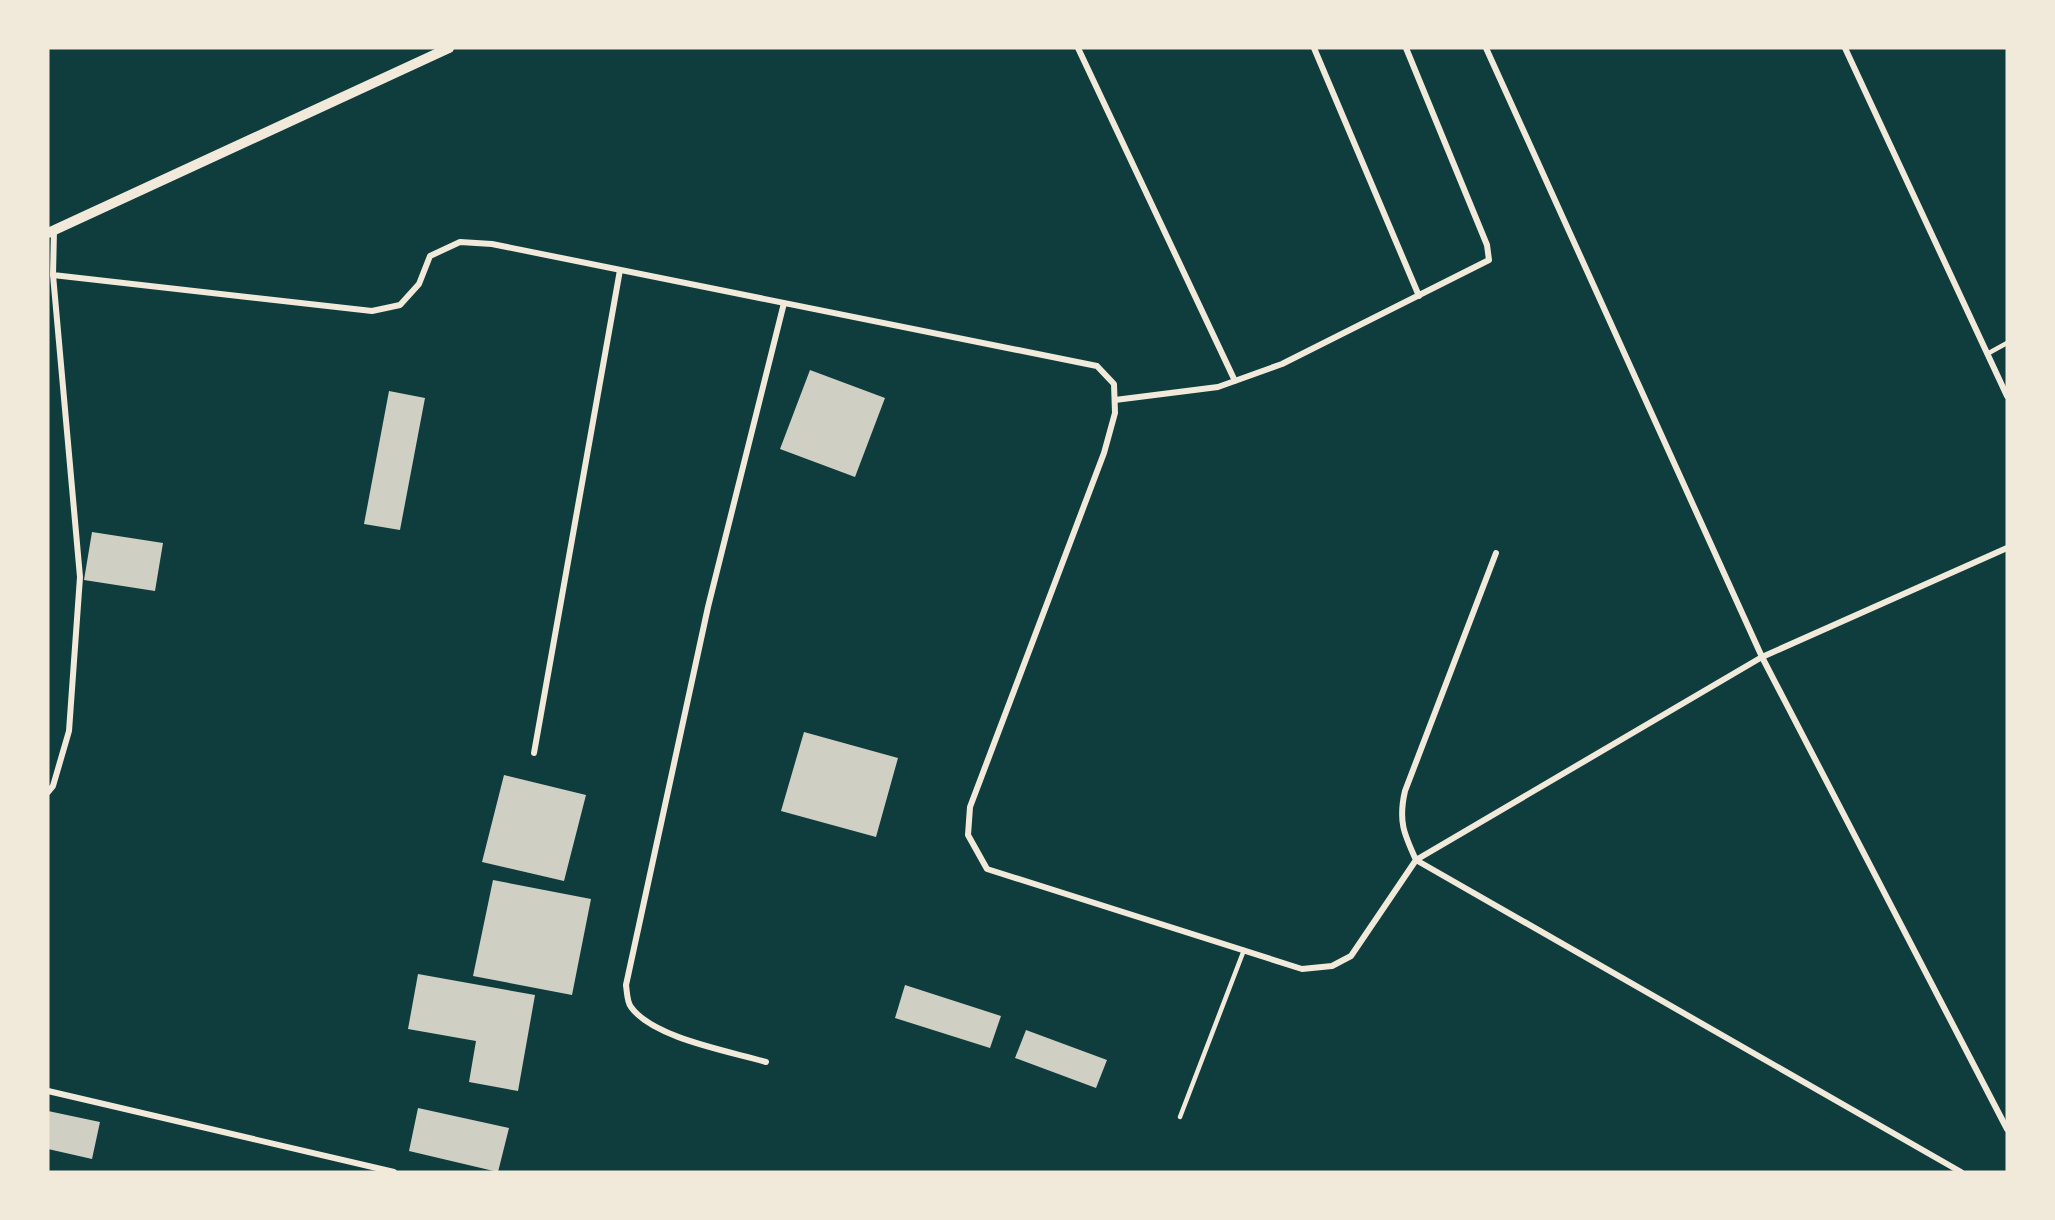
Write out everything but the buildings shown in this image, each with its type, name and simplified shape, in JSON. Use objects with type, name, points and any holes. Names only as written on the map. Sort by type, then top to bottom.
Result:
[{"type":"street","points":[[48,792],[53,786],[69,731],[80,577],[51,232],[449,48]]},
{"type":"street","points":[[1078,48],[1235,381]]},
{"type":"street","points":[[1314,48],[1419,296]]},
{"type":"street","points":[[1115,400],[1180,393],[1235,381],[1282,364],[1489,260],[1487,245],[1406,48]]},
{"type":"street","points":[[1486,48],[1762,657],[2007,1129]]},
{"type":"street","points":[[1845,48],[2007,396]]},
{"type":"street","points":[[53,275],[372,311],[400,305],[419,284],[430,256],[460,242],[492,244],[1097,366],[1114,384],[1115,413],[1104,453],[970,807],[968,835],[987,869],[1302,969],[1332,966],[1351,956],[1416,860],[1762,657],[2007,548]]},
{"type":"street","points":[[534,753],[620,270]]},
{"type":"street","points":[[766,1062],[674,1034],[641,1018],[629,1005],[626,985],[708,607],[784,303]]},
{"type":"street","points":[[1496,553],[1405,791],[1400,811],[1403,830],[1416,860],[1961,1172]]},
{"type":"street","points":[[48,1091],[394,1172]]},
{"type":"lane","points":[[1987,354],[2007,343]]},
{"type":"lane","points":[[1180,1117],[1244,950]]}]
